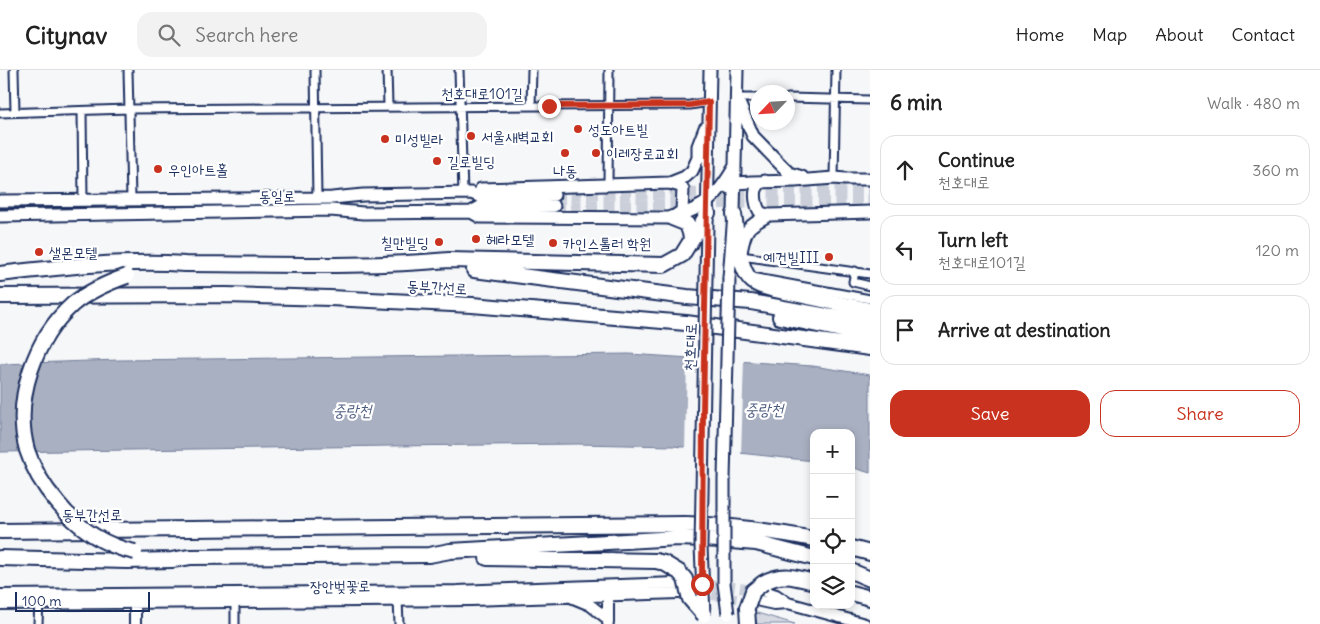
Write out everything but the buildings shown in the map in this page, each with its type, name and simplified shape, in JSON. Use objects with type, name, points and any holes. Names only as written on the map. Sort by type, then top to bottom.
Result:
[{"type":"highway","points":[[0,274],[80,265],[160,263],[420,263],[449,260],[664,265],[682,255],[708,208]]},
{"type":"highway","points":[[734,214],[741,256],[749,277],[757,284],[775,290],[870,310]]},
{"type":"highway","points":[[672,218],[687,224],[691,236],[690,243]]},
{"type":"highway","points":[[420,263],[687,297],[751,302],[870,322]]},
{"type":"highway","points":[[185,264],[127,276],[107,283],[84,296],[55,323],[34,360],[24,402],[24,417],[27,448],[45,487],[61,508],[82,527],[113,546],[135,552],[190,558]]},
{"type":"highway","name":"동부간선로","points":[[0,296],[226,295],[425,303],[576,313],[686,323],[870,348]]},
{"type":"highway","points":[[712,299],[750,306],[792,320],[870,336]]},
{"type":"highway","name":"동부간선로","points":[[0,531],[685,524],[748,528],[810,538]]},
{"type":"highway","points":[[429,555],[450,552],[687,538],[736,540],[756,543],[810,557]]},
{"type":"highway","points":[[855,549],[870,553]]},
{"type":"highway","points":[[0,558],[127,561],[190,558],[429,555],[656,561],[664,563],[679,572],[685,579],[690,598],[704,619]]},
{"type":"highway","points":[[855,573],[870,579]]},
{"type":"highway","points":[[748,624],[747,608],[754,591],[762,592],[770,579],[783,576],[810,581]]},
{"type":"highway","points":[[855,594],[870,598]]},
{"type":"main road","name":"천호대로","points":[[704,619],[701,546],[710,70]]},
{"type":"main road","points":[[729,619],[724,583],[724,479],[729,278],[735,183],[737,70]]},
{"type":"main road","points":[[737,98],[753,136],[789,173],[808,179]]},
{"type":"main road","points":[[467,193],[480,189],[669,183],[685,177],[692,171],[698,158],[698,146],[708,119]]},
{"type":"main road","points":[[708,208],[735,166]]},
{"type":"main road","points":[[471,212],[480,217],[672,218],[708,208],[735,183],[834,178],[870,179]]},
{"type":"main road","points":[[765,181],[759,184],[756,189],[757,207],[760,213],[769,215],[870,212]]},
{"type":"main road","points":[[669,183],[680,186],[683,189],[682,211],[672,218]]},
{"type":"main road","name":"동일로","points":[[0,200],[316,198],[467,193],[481,197],[554,201],[480,207],[471,212],[363,213],[331,210],[0,216]]},
{"type":"main road","points":[[0,207],[12,200]]},
{"type":"main road","points":[[729,278],[741,256],[750,225],[769,215]]},
{"type":"street","points":[[14,70],[15,112]]},
{"type":"street","points":[[128,70],[131,199]]},
{"type":"street","points":[[315,70],[316,198]]},
{"type":"street","points":[[387,70],[388,106]]},
{"type":"street","points":[[459,70],[467,193]]},
{"type":"street","points":[[531,106],[532,70]]},
{"type":"street","points":[[608,186],[609,70]]},
{"type":"street","points":[[834,178],[836,70]]},
{"type":"street","points":[[737,98],[750,98]]},
{"type":"street","points":[[795,98],[870,100]]},
{"type":"street","name":"천호대로101길","points":[[0,113],[129,109],[690,105],[709,102]]},
{"type":"street","points":[[82,111],[83,200]]},
{"type":"street","points":[[741,256],[870,274]]},
{"type":"street","points":[[855,271],[853,282],[870,286]]},
{"type":"street","points":[[749,277],[870,299]]},
{"type":"street","name":"장안벚꽃로","points":[[0,595],[39,599],[135,599],[678,588]]},
{"type":"street","points":[[608,590],[608,622]]},
{"type":"street","name":"장안벚꽃로","points":[[135,599],[235,602],[471,600],[568,596],[608,590]]},
{"type":"street","points":[[762,592],[776,594],[788,603],[861,623]]},
{"type":"street","points":[[568,596],[590,605],[608,622]]},
{"type":"street","points":[[38,624],[39,599]]},
{"type":"street","name":"장안벚꽃로","points":[[0,604],[39,599]]},
{"type":"street","points":[[135,599],[136,624]]},
{"type":"street","points":[[398,600],[399,624]]},
{"type":"street","points":[[235,602],[235,624]]},
{"type":"shaded area","points":[[757,613],[795,624],[757,624],[755,616]]},
{"type":"water","name":"중랑천","points":[[629,354],[813,366],[870,375],[870,473],[855,468],[855,429],[810,429],[810,461],[673,446],[578,444],[0,452],[0,364],[119,360]]},
{"type":"pier","points":[[687,355],[744,359],[741,456],[685,450]]},
{"type":"tunnel","points":[[554,195],[870,190]]},
{"type":"tunnel","points":[[554,206],[870,201]]},
{"type":"tunnel","points":[[680,583],[727,586],[758,591]]},
{"type":"tunnel","points":[[697,593],[757,601]]},
{"type":"place","name":"성도아트빌","points":[[578,129]]},
{"type":"place","name":"서울새벽교회","points":[[471,136]]},
{"type":"place","name":"미성빌라","points":[[385,139]]},
{"type":"place","name":"나동","points":[[565,153]]},
{"type":"place","name":"이레장로교회","points":[[596,153]]},
{"type":"place","name":"길로빌딩","points":[[437,161]]},
{"type":"place","name":"우인아트홀","points":[[158,169]]},
{"type":"place","name":"헤라모텔","points":[[476,239]]},
{"type":"place","name":"칠만빌딩","points":[[439,242]]},
{"type":"place","name":"카인스톨러 학원","points":[[553,243]]},
{"type":"place","name":"샐몬모텔","points":[[39,252]]},
{"type":"place","name":"예건빌III","points":[[829,257]]},
{"type":"route","points":[[549,106],[690,105],[709,102],[701,546],[702,584]]}]
